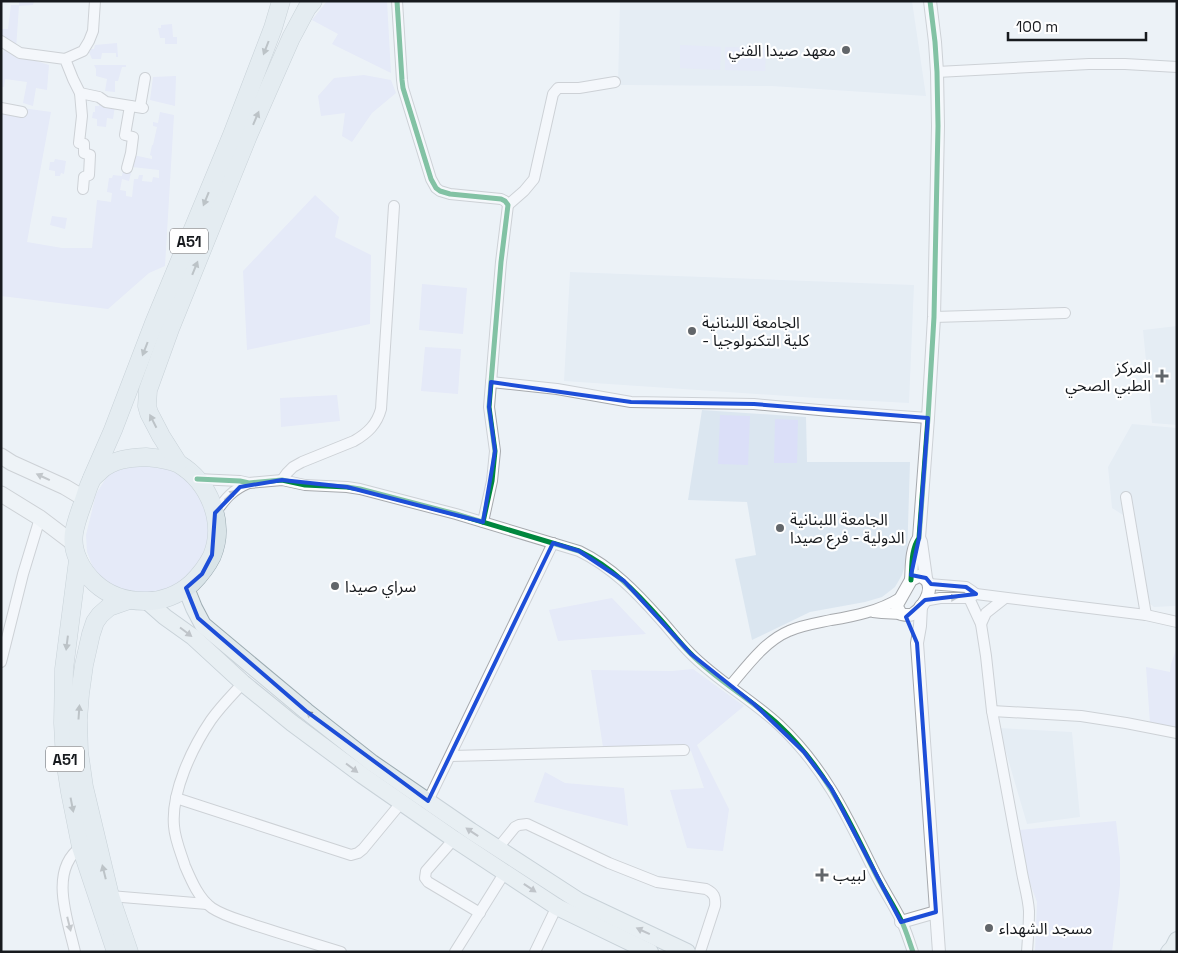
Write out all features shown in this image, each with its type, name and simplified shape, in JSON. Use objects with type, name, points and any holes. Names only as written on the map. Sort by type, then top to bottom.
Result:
[{"type":"highway","name":"A51","points":[[281,1],[273,28],[232,135],[154,323],[78,515],[73,543],[78,560],[87,574],[96,583],[112,594],[129,600],[148,602],[174,595],[186,588],[202,574],[212,555],[217,534],[215,513],[211,500],[197,479],[178,463],[147,406],[148,390],[170,329],[248,136],[291,38],[313,1]]},
{"type":"highway","name":"A51","points":[[92,478],[105,466],[124,458],[160,458],[178,463]]},
{"type":"highway","name":"A51","points":[[78,560],[64,669],[63,723],[66,760],[80,847],[116,952]]},
{"type":"highway","name":"A51","points":[[129,600],[109,607],[95,622],[84,665],[78,720],[79,752],[84,787],[110,896],[129,952]]},
{"type":"highway","points":[[71,611],[76,607],[82,607],[92,614],[95,622]]},
{"type":"main road","points":[[1,456],[12,463],[65,487],[85,499]]},
{"type":"main road","points":[[1,494],[40,518],[73,543]]},
{"type":"main road","points":[[186,588],[203,625],[372,763],[564,892],[579,901],[687,952]]},
{"type":"main road","points":[[148,602],[193,637],[292,723],[401,803],[557,906],[650,952]]},
{"type":"main road","points":[[319,743],[330,730]]},
{"type":"main road","points":[[1169,952],[1177,940]]},
{"type":"street","points":[[1,41],[20,53],[65,59],[83,51],[89,41],[93,31],[95,1]]},
{"type":"street","points":[[397,1],[403,88],[431,179],[440,191],[450,194],[501,199],[505,200],[508,205],[501,262],[491,382],[490,414],[495,451],[492,481],[483,522]]},
{"type":"street","points":[[917,643],[903,614],[897,607],[911,580],[914,550],[919,538],[934,317],[938,126],[937,72],[930,1]]},
{"type":"street","points":[[65,59],[80,92],[82,116],[79,143],[84,144],[84,153],[90,155],[89,175],[84,178],[83,189]]},
{"type":"street","points":[[937,72],[1089,64],[1177,67]]},
{"type":"street","points":[[127,168],[133,137],[124,135],[138,107],[145,78]]},
{"type":"street","points":[[508,205],[534,179],[555,90],[558,88],[579,88],[615,82]]},
{"type":"street","points":[[80,92],[99,97],[106,102],[138,107]]},
{"type":"street","points":[[1,108],[22,112]]},
{"type":"street","points":[[282,480],[293,467],[302,462],[362,436],[374,425],[379,417],[394,206]]},
{"type":"street","points":[[934,317],[1065,313]]},
{"type":"street","points":[[491,382],[557,389],[631,402],[754,404],[928,418]]},
{"type":"street","points":[[197,479],[249,483],[282,480],[305,485],[360,489],[483,522],[579,551],[594,559],[639,595],[690,654],[779,725],[818,769],[847,816],[901,922],[914,952]]},
{"type":"street","points":[[215,513],[226,498],[240,487],[249,483]]},
{"type":"street","points":[[1126,497],[1146,615]]},
{"type":"street","points":[[1,662],[22,574],[40,518]]},
{"type":"street","points":[[872,611],[903,614],[914,613],[922,603],[929,590],[919,538]]},
{"type":"street","points":[[428,801],[553,543]]},
{"type":"street","points":[[911,580],[919,576],[927,581],[972,590],[972,596],[981,624],[992,711],[1028,899],[1027,952]]},
{"type":"street","points":[[922,603],[934,598],[972,596],[1006,598],[1146,615],[1177,622]]},
{"type":"street","points":[[730,686],[772,640],[780,635],[799,627],[872,611],[900,598]]},
{"type":"street","points":[[981,624],[986,613],[1006,598]]},
{"type":"street","points":[[922,603],[917,643],[939,952]]},
{"type":"street","points":[[243,682],[219,710],[202,734],[182,778],[176,798],[174,827],[176,840],[187,872],[199,895],[213,909],[232,918],[341,952]]},
{"type":"street","points":[[992,711],[1081,716],[1177,733]]},
{"type":"street","points":[[451,756],[684,750]]},
{"type":"street","points":[[176,798],[351,854],[361,852],[401,803]]},
{"type":"street","points":[[498,848],[515,826],[527,824],[609,863],[657,882],[711,891],[715,895],[715,906],[700,952]]},
{"type":"street","points":[[454,839],[426,871],[426,879],[480,913]]},
{"type":"street","points":[[75,952],[62,890],[64,871],[69,860],[80,847]]},
{"type":"street","points":[[455,952],[505,872]]},
{"type":"street","points":[[535,952],[564,892]]},
{"type":"street","points":[[110,896],[207,904]]},
{"type":"street","points":[[901,922],[936,912]]},
{"type":"highlighted area","points":[[491,382],[631,402],[754,404],[928,418],[919,538],[911,575],[926,578],[931,584],[966,587],[976,594],[925,600],[906,617],[917,643],[936,912],[901,922],[831,788],[804,752],[754,704],[691,654],[624,581],[579,551],[553,543],[428,801],[306,711],[198,618],[186,588],[202,574],[212,555],[215,513],[240,487],[282,480],[347,487],[483,522],[495,451],[489,407]]},
{"type":"shaded area","points":[[19,1],[34,1],[33,5],[19,6],[16,49],[1,35],[1,29],[8,29],[11,5],[19,5]]},
{"type":"shaded area","points":[[327,1],[387,1],[391,73],[332,44],[338,34],[312,20]]},
{"type":"shaded area","points":[[620,1],[912,1],[926,96],[771,86],[618,85]]},
{"type":"shaded area","points":[[172,24],[173,37],[177,37],[177,44],[165,44],[165,38],[160,38],[158,28],[161,28],[161,25]]},
{"type":"shaded area","points":[[117,43],[118,57],[116,57],[116,53],[102,53],[101,59],[92,59],[89,52],[91,49],[94,49],[95,45]]},
{"type":"shaded area","points":[[680,45],[721,47],[720,70],[680,68]]},
{"type":"shaded area","points":[[5,46],[27,58],[49,65],[47,90],[36,88],[33,106],[23,103],[27,82],[5,79],[4,87],[1,87],[1,56]]},
{"type":"shaded area","points":[[725,47],[766,48],[765,71],[725,70]]},
{"type":"shaded area","points":[[94,65],[126,65],[126,67],[122,67],[118,81],[115,81],[115,92],[105,91],[107,79],[96,76]]},
{"type":"shaded area","points":[[364,75],[391,80],[396,93],[372,113],[352,142],[342,136],[345,113],[321,116],[318,96],[334,78]]},
{"type":"shaded area","points":[[176,76],[175,106],[150,100],[153,77]]},
{"type":"shaded area","points":[[99,99],[115,106],[113,119],[107,118],[106,127],[97,126],[97,119],[92,118],[95,106],[99,106]]},
{"type":"shaded area","points":[[1,105],[51,112],[27,242],[62,248],[92,248],[97,200],[111,202],[112,193],[107,192],[109,178],[112,178],[113,175],[122,176],[123,171],[131,173],[129,181],[122,179],[120,190],[126,191],[126,196],[132,197],[134,179],[138,179],[139,175],[143,175],[142,181],[152,182],[153,177],[159,178],[159,170],[132,167],[133,155],[152,159],[150,155],[157,127],[153,126],[153,122],[158,123],[160,112],[174,115],[165,266],[149,273],[108,309],[1,296]]},
{"type":"shaded area","points":[[55,159],[66,161],[64,174],[61,173],[60,176],[55,176],[55,171],[49,170],[50,162],[54,162]]},
{"type":"shaded area","points":[[315,195],[339,217],[335,237],[371,255],[370,324],[247,350],[243,271]]},
{"type":"shaded area","points":[[52,216],[67,218],[65,229],[50,225]]},
{"type":"shaded area","name":"الجامعة اللبنانية - كلية التكنولوجيا","points":[[570,272],[914,285],[909,403],[564,381]]},
{"type":"shaded area","points":[[422,284],[467,288],[463,334],[419,330]]},
{"type":"shaded area","name":"المركز الطبي الصحي","points":[[1177,326],[1177,425],[1152,423],[1143,330]]},
{"type":"shaded area","points":[[425,347],[461,349],[458,394],[421,391]]},
{"type":"shaded area","points":[[337,395],[340,421],[281,427],[280,398]]},
{"type":"shaded area","points":[[702,410],[806,417],[807,462],[910,462],[907,558],[902,575],[895,587],[882,597],[865,602],[810,612],[752,640],[735,559],[756,555],[747,502],[688,500]]},
{"type":"shaded area","points":[[720,415],[750,416],[748,465],[718,464]]},
{"type":"shaded area","points":[[775,419],[798,420],[797,463],[774,463]]},
{"type":"shaded area","points":[[1132,424],[1177,428],[1177,605],[1175,606],[1154,607],[1137,593],[1123,515],[1112,508],[1108,467]]},
{"type":"shaded area","points":[[148,464],[168,468],[186,478],[200,494],[208,513],[211,533],[206,554],[180,585],[159,594],[136,595],[114,588],[96,575],[87,552],[86,535],[96,494],[108,475],[127,466]]},
{"type":"shaded area","points":[[612,598],[646,634],[558,641],[549,610]]},
{"type":"shaded area","points":[[1177,647],[1177,725],[1175,729],[1150,723],[1146,667],[1170,672]]},
{"type":"shaded area","points":[[693,669],[744,706],[697,745],[729,809],[723,851],[687,848],[670,790],[704,788],[691,751],[603,747],[591,670],[672,671]]},
{"type":"shaded area","points":[[999,728],[1072,732],[1080,817],[1027,824]]},
{"type":"shaded area","points":[[545,772],[565,783],[624,788],[628,826],[534,802]]},
{"type":"shaded area","points":[[1116,821],[1120,858],[1120,885],[1112,952],[1035,952],[1037,902],[1025,864],[1019,830]]},
{"type":"cycle path","points":[[397,1],[403,88],[431,179],[440,191],[450,194],[501,199],[508,205],[501,262],[489,407],[495,451],[492,481],[483,522]]},
{"type":"cycle path","points":[[911,580],[913,552],[919,538],[934,317],[938,126],[937,72],[930,1]]},
{"type":"cycle path","points":[[197,479],[249,483],[282,480],[305,485],[360,489],[456,514],[579,551],[591,557],[613,572],[633,590],[700,663],[779,725],[810,759],[845,813],[901,920],[913,952]]},
{"type":"place","name":"معهد صيدا الفني","points":[[846,50]]},
{"type":"place","name":"الجامعة اللبنانية - كلية التكنولوجيا","points":[[692,331]]},
{"type":"place","name":"المركز الطبي الصحي","points":[[1162,376]]},
{"type":"place","name":"الجامعة اللبنانية الدولية - فرع صيدا","points":[[780,528]]},
{"type":"place","name":"سراي صيدا","points":[[335,586]]},
{"type":"place","name":"لبيب","points":[[822,875]]},
{"type":"place","name":"مسجد الشهداء","points":[[989,928]]}]
